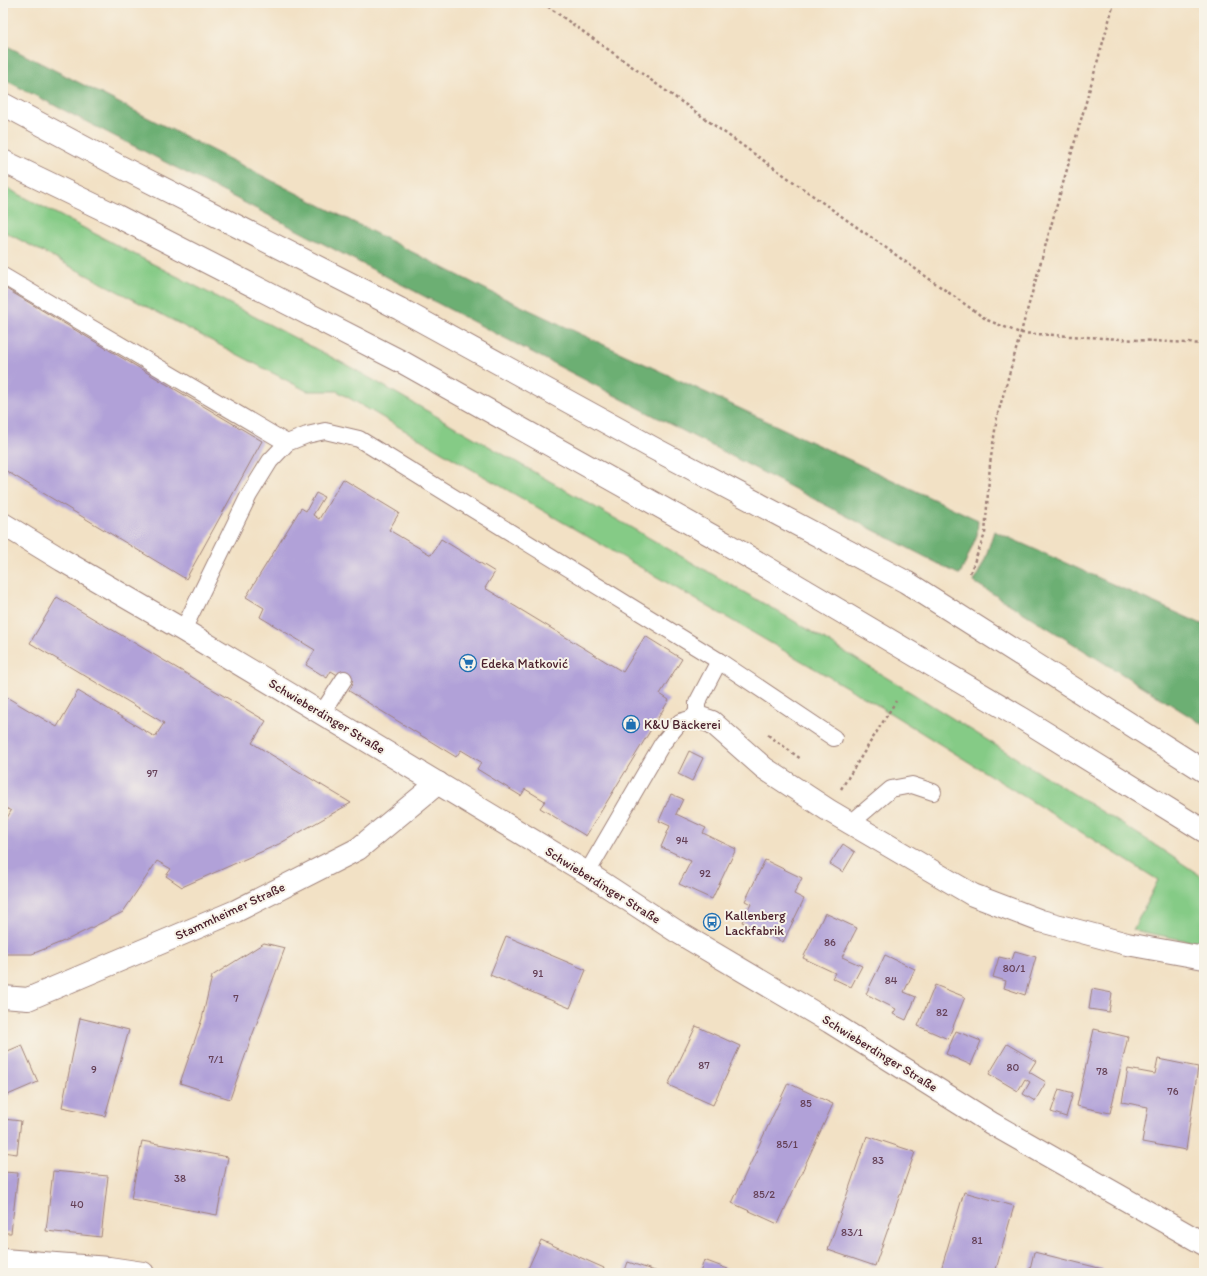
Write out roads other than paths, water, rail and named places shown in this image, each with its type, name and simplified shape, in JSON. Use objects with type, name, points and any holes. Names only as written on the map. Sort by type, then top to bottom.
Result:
[{"type":"main road","points":[[3,104],[119,166],[400,309],[660,452],[906,582],[1204,771]]},
{"type":"main road","points":[[3,161],[117,216],[404,363],[724,544],[1023,719],[1204,831]]},
{"type":"main road","name":"Schwieberdinger Straße","points":[[3,524],[62,560],[184,630],[587,873],[676,931],[830,1022],[991,1123],[1204,1244]]},
{"type":"main road","points":[[698,717],[712,722],[764,768],[828,810],[973,895],[1049,922],[1127,944],[1204,958]]},
{"type":"main road","name":"Stammheimer Straße","points":[[3,997],[28,999],[236,911],[358,849],[438,783]]},
{"type":"main road","points":[[3,1260],[109,1268],[144,1273]]},
{"type":"lane","points":[[3,276],[287,443]]},
{"type":"lane","points":[[184,630],[249,495],[270,460],[287,443],[307,435],[325,431],[358,440],[719,661],[834,738]]},
{"type":"lane","points":[[587,873],[662,744],[680,722],[698,717],[697,703],[719,661]]},
{"type":"lane","points":[[322,713],[344,679]]},
{"type":"lane","points":[[851,824],[891,789],[912,785],[933,792]]},
{"type":"place","name":"Edeka Matković","points":[[468,663]]},
{"type":"place","name":"K&U Bäckerei","points":[[631,724]]},
{"type":"place","name":"Kallenberg Lackfabrik","points":[[712,922]]}]
